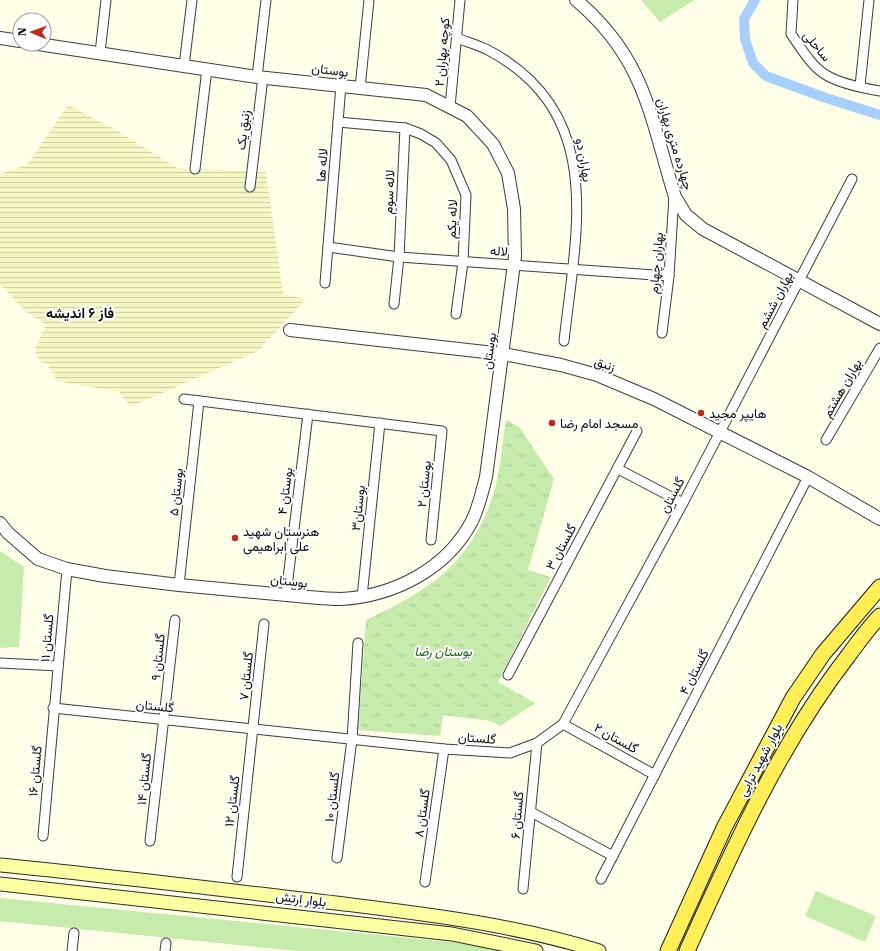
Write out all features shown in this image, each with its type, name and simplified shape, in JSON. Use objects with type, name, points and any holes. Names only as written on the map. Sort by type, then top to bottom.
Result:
[{"type":"main road","name":"بلوار شهید ترابی","points":[[668,951],[724,828],[793,698],[823,654],[880,587]]},
{"type":"main road","name":"بلوار شهید ترابی","points":[[687,951],[736,843],[792,738],[836,671],[880,616]]},
{"type":"main road","name":"بلوار ارتش","points":[[0,865],[237,890],[464,919],[525,931],[599,951]]},
{"type":"main road","name":"بلوار ارتش","points":[[0,884],[452,934],[536,951]]},
{"type":"main road","points":[[235,909],[237,890]]},
{"type":"street","points":[[100,54],[106,0]]},
{"type":"street","points":[[184,66],[192,0]]},
{"type":"street","name":"زنبق یک","points":[[250,187],[266,0]]},
{"type":"street","points":[[360,88],[369,0]]},
{"type":"street","name":"کوچه بهاران ۲","points":[[450,107],[460,0]]},
{"type":"street","name":"چهارده متری بهاران","points":[[576,0],[602,26],[622,50],[633,68],[654,120],[674,194],[686,215],[703,229],[880,324]]},
{"type":"street","name":"ساحلی","points":[[793,0],[791,34],[811,62],[825,75],[880,91]]},
{"type":"street","points":[[860,86],[869,0]]},
{"type":"street","points":[[0,38],[12,40]]},
{"type":"street","name":"بهاران دو","points":[[457,38],[487,50],[512,65],[536,85],[550,103],[564,128],[571,150],[576,183],[576,234],[564,341]]},
{"type":"street","name":"بوستان","points":[[0,523],[4,533],[38,559],[67,569],[105,576],[179,585],[340,599],[362,597],[398,587],[428,570],[459,541],[471,523],[481,499],[486,478],[514,265],[514,209],[508,173],[493,144],[467,116],[426,95],[260,77],[52,46]]},
{"type":"street","points":[[194,169],[207,69]]},
{"type":"street","name":"لاله ها","points":[[325,283],[341,85]]},
{"type":"street","name":"لاله یکم","points":[[338,122],[405,128],[421,134],[436,143],[452,160],[466,195],[463,262],[456,314]]},
{"type":"street","name":"لاله سوم","points":[[394,304],[399,257],[405,128]]},
{"type":"street","name":"بهاران ششم","points":[[719,433],[800,282],[852,179]]},
{"type":"street","name":"بهاران چهارم","points":[[662,333],[669,276],[674,194]]},
{"type":"street","name":"لاله","points":[[328,247],[399,257],[669,276]]},
{"type":"street","name":"زنبق","points":[[290,330],[503,354],[561,365],[597,375],[628,387],[808,477],[880,519]]},
{"type":"street","name":"بهاران هشتم","points":[[826,440],[880,348]]},
{"type":"street","points":[[184,399],[380,423]]},
{"type":"street","name":"بوستان ۵","points":[[179,585],[199,401]]},
{"type":"street","name":"بوستان ۴","points":[[286,595],[308,414]]},
{"type":"street","name":"بوستان۳","points":[[362,597],[380,423]]},
{"type":"street","name":"بوستان ۲","points":[[380,423],[442,431],[431,540]]},
{"type":"street","name":"گلستان ۳","points":[[508,675],[637,431]]},
{"type":"street","name":"گلستان","points":[[53,708],[444,749],[510,753],[537,743],[563,724],[683,503],[719,433]]},
{"type":"street","points":[[618,468],[683,503]]},
{"type":"street","name":"گلستان ۴","points":[[601,879],[656,775],[808,477]]},
{"type":"street","name":"گلستان ۱۱","points":[[53,708],[67,569]]},
{"type":"street","name":"گلستان ۹","points":[[164,720],[175,620]]},
{"type":"street","name":"گلستان ۷","points":[[254,729],[264,624]]},
{"type":"street","name":"گلستان ۱۰","points":[[337,858],[352,739],[358,643]]},
{"type":"street","points":[[0,664],[58,666]]},
{"type":"street","name":"گلستان ۱۶","points":[[42,836],[53,708]]},
{"type":"street","name":"گلستان ۱۴","points":[[150,841],[164,720]]},
{"type":"street","name":"گلستان ۲","points":[[563,724],[656,775]]},
{"type":"street","name":"گلستان ۱۲","points":[[237,877],[254,729]]},
{"type":"street","name":"گلستان ۶","points":[[523,889],[537,743]]},
{"type":"street","name":"گلستان ۸","points":[[426,882],[444,749]]},
{"type":"street","points":[[530,812],[613,856]]},
{"type":"street","points":[[72,951],[74,933]]},
{"type":"green space","points":[[641,0],[694,0],[660,22]]},
{"type":"green space","points":[[68,105],[114,129],[177,168],[266,172],[283,294],[306,299],[258,351],[130,407],[119,392],[57,381],[47,364],[39,361],[35,350],[46,325],[24,310],[0,284],[0,174],[27,165]]},
{"type":"green space","name":"بوستان رضا","points":[[506,420],[519,427],[554,479],[528,570],[551,577],[498,682],[535,703],[500,726],[491,721],[443,715],[440,736],[358,730],[366,620],[389,609],[429,585],[461,556],[485,517],[494,492],[500,465]]},
{"type":"green space","points":[[0,551],[24,567],[19,647],[0,648]]},
{"type":"green space","points":[[816,891],[876,916],[865,942],[805,916]]},
{"type":"green space","points":[[0,898],[472,944],[507,951],[297,951],[0,921]]},
{"type":"waterway","points":[[755,0],[744,19],[745,39],[753,63],[766,76],[826,98],[880,115]]},
{"type":"place","name":"هایپر مجید","points":[[701,413]]},
{"type":"place","name":"مسجد امام رضا","points":[[552,423]]},
{"type":"place","name":"هنرستان شهید علی ابراهیمی","points":[[235,538]]},
{"type":"district","name":"فاز ۶ اندیشه","points":[[80,313]]}]
